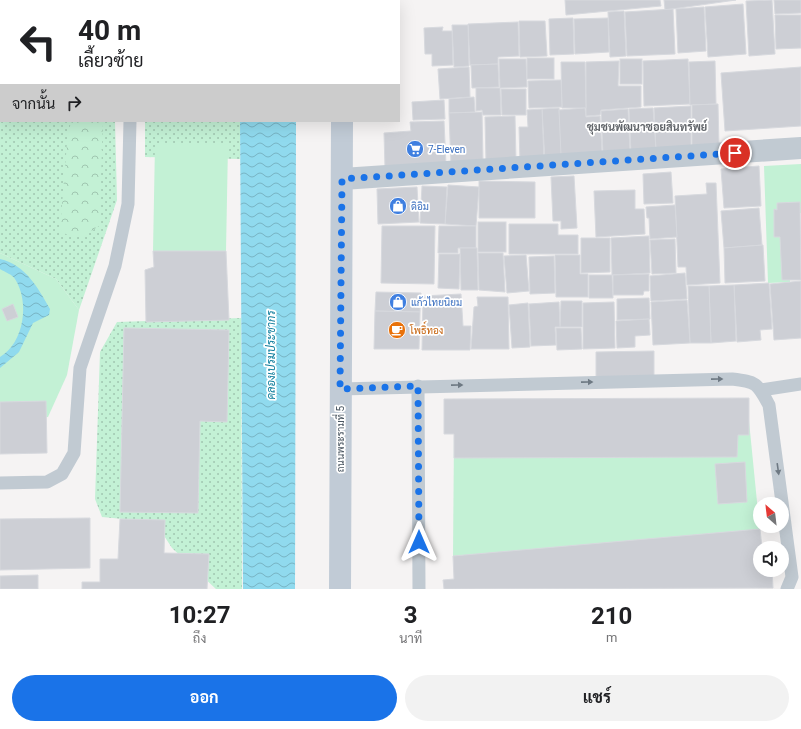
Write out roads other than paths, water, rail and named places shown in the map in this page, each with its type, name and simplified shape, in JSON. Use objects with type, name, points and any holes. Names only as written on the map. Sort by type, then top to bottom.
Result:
[{"type":"main road","name":"ถนนพระรามที่ 5","points":[[340,589],[342,122]]},
{"type":"street","points":[[342,179],[801,148]]},
{"type":"lane","points":[[0,483],[47,482],[62,474],[74,453],[80,368],[115,266],[128,204],[130,122]]},
{"type":"lane","points":[[340,389],[732,379],[752,382],[761,390],[769,405],[792,577],[788,589]]},
{"type":"lane","points":[[418,386],[419,589]]},
{"type":"lane","points":[[761,390],[801,386]]},
{"type":"water","name":"คลองเปรมประชากร","points":[[240,122],[296,122],[295,589],[243,589]]},
{"type":"water","points":[[0,259],[17,266],[30,278],[50,309],[49,315],[33,323],[19,352],[0,368],[0,357],[8,351],[15,342],[19,332],[23,310],[20,288],[11,275],[0,269]]},
{"type":"place","name":"7-Eleven","points":[[415,149]]},
{"type":"place","name":"ดิอิม","points":[[398,206]]},
{"type":"place","name":"แก้วไทยนิยม","points":[[398,302]]},
{"type":"place","name":"โพธิ์ทอง","points":[[397,330]]},
{"type":"district","name":"ชุมชนพัฒนาซอยสินทรัพย์","points":[[647,127]]}]
